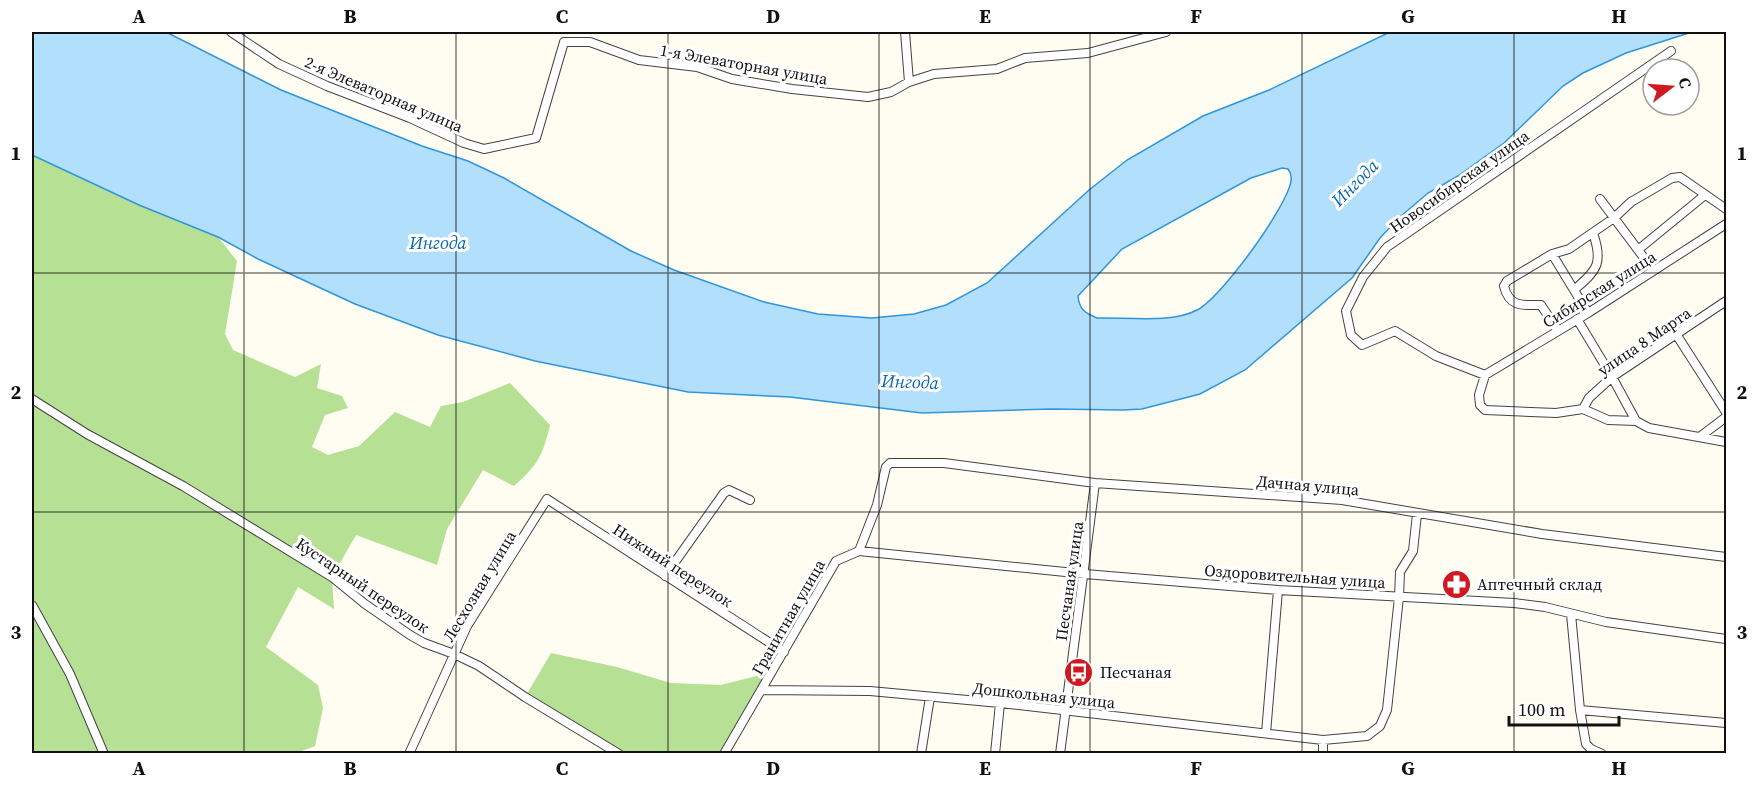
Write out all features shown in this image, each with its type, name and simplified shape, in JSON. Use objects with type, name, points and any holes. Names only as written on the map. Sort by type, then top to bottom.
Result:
[{"type":"street","name":"2-я Элеваторная улица","points":[[231,32],[279,64],[464,143],[484,149],[536,138],[564,42]]},
{"type":"street","points":[[905,32],[909,82]]},
{"type":"street","name":"1-я Элеваторная улица","points":[[564,42],[590,42],[639,60],[697,68],[732,79],[868,98],[891,92],[909,82],[934,75],[997,69],[1026,58],[1088,53],[1166,32]]},
{"type":"street","name":"Новосибирская улица","points":[[1485,375],[1436,356],[1395,331],[1362,345],[1351,335],[1346,311],[1363,277],[1387,247],[1671,51]]},
{"type":"street","points":[[1558,331],[1541,305],[1522,306],[1506,294],[1504,286],[1507,281],[1552,254],[1569,249],[1614,219],[1630,202],[1672,178],[1680,177],[1726,209]]},
{"type":"street","points":[[1639,249],[1705,195]]},
{"type":"street","points":[[1600,199],[1653,270]]},
{"type":"street","name":"Сибирская улица","points":[[1485,375],[1726,224]]},
{"type":"street","points":[[1575,289],[1593,274],[1599,260],[1593,233]]},
{"type":"street","points":[[1552,254],[1588,312]]},
{"type":"street","name":"улица 8 Марта","points":[[1583,409],[1589,398],[1612,377],[1726,301]]},
{"type":"street","points":[[1577,319],[1636,421]]},
{"type":"street","points":[[1676,334],[1726,412]]},
{"type":"street","points":[[1485,375],[1479,395],[1480,405],[1485,410],[1556,413],[1583,409],[1608,420],[1636,421],[1649,428],[1726,442]]},
{"type":"street","name":"Кустарный переулок","points":[[32,399],[87,434],[183,486],[332,577],[365,604],[410,635],[479,666],[525,697],[619,753]]},
{"type":"street","points":[[1701,436],[1726,417]]},
{"type":"street","name":"Дачная улица","points":[[859,551],[877,505],[886,467],[890,463],[944,463],[1095,483],[1342,500],[1542,534],[1726,557]]},
{"type":"street","name":"Песчаная улица","points":[[1060,753],[1095,483]]},
{"type":"street","points":[[665,576],[724,493],[729,490],[735,491],[750,500]]},
{"type":"street","name":"Лесхозная улица","points":[[409,753],[467,626],[547,500]]},
{"type":"street","name":"Нижний переулок","points":[[547,500],[783,652]]},
{"type":"street","name":"Дошкольная улица","points":[[762,690],[870,690],[1323,740],[1367,736],[1380,726],[1387,710],[1400,572],[1413,551],[1417,514]]},
{"type":"street","name":"Оздоровительная улица","points":[[859,551],[1085,574],[1278,590],[1514,603],[1545,607],[1642,628],[1726,639]]},
{"type":"street","name":"Гранитная улица","points":[[724,753],[836,561],[859,551]]},
{"type":"street","points":[[1266,733],[1278,590]]},
{"type":"street","points":[[32,605],[70,674],[104,753]]},
{"type":"street","points":[[1571,614],[1580,710],[1586,744],[1602,753]]},
{"type":"street","points":[[921,753],[930,697]]},
{"type":"street","points":[[995,753],[1000,703]]},
{"type":"street","points":[[1580,710],[1726,723]]},
{"type":"street","points":[[1323,740],[1323,753]]},
{"type":"green space","points":[[32,155],[139,205],[218,237],[237,261],[225,334],[233,350],[295,377],[321,364],[317,388],[342,396],[348,408],[325,415],[312,447],[328,455],[359,446],[395,412],[430,427],[441,406],[463,402],[510,383],[550,425],[538,459],[529,472],[514,486],[483,470],[447,529],[437,565],[356,535],[332,577],[334,609],[298,587],[266,647],[318,685],[323,708],[315,746],[294,754],[32,753]]},
{"type":"green space","points":[[551,653],[617,667],[671,683],[721,685],[772,672],[724,753],[619,753],[525,697]]},
{"type":"water","name":"Ингода","points":[[32,32],[166,32],[281,90],[422,146],[468,161],[504,178],[631,251],[674,270],[764,302],[818,314],[872,318],[914,314],[946,305],[987,283],[1089,190],[1127,160],[1203,116],[1269,90],[1390,32],[1692,32],[1626,53],[1583,73],[1563,86],[1504,143],[1458,176],[1428,193],[1400,217],[1380,238],[1352,278],[1245,370],[1200,394],[1142,409],[922,413],[790,397],[688,392],[535,361],[438,335],[355,304],[258,259],[218,237],[139,205],[32,155]],"holes":[[[1282,168],[1288,169],[1291,173],[1291,181],[1287,194],[1266,230],[1236,271],[1208,302],[1197,310],[1162,318],[1097,318],[1081,307],[1078,296],[1122,249],[1251,178]]]},
{"type":"place","name":"Аптечный склад","points":[[1456,584]]},
{"type":"place","name":"Песчаная","points":[[1079,672]]}]
